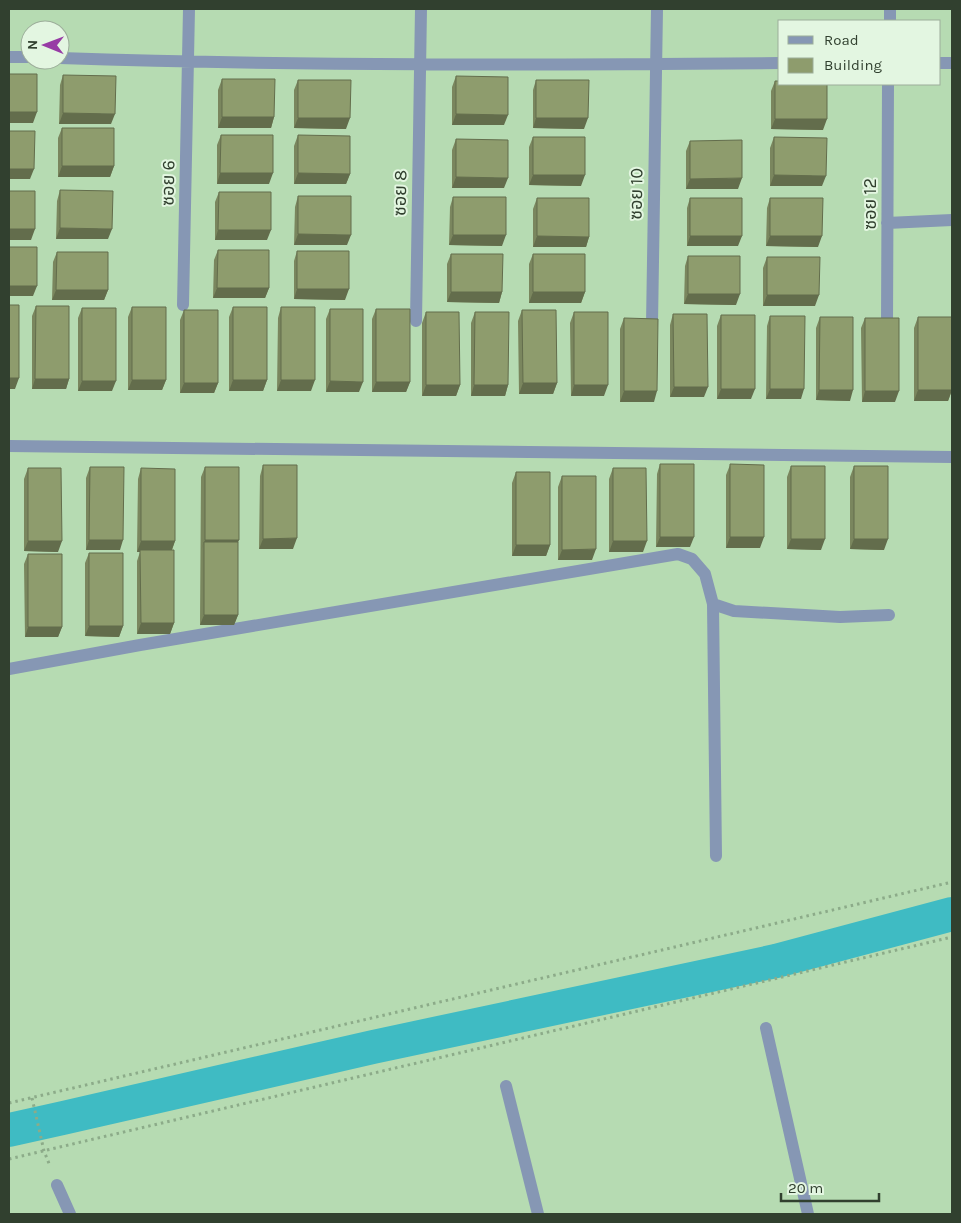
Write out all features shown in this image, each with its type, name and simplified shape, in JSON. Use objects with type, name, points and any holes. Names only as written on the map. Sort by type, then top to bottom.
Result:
[{"type":"street","name":"ซอย 6","points":[[183,305],[189,9]]},
{"type":"street","name":"ซอย 8","points":[[416,321],[421,9]]},
{"type":"street","name":"ซอย 10","points":[[652,324],[657,9]]},
{"type":"street","points":[[70,58],[188,62],[420,64],[778,64]]},
{"type":"street","name":"ซอย 12","points":[[887,324],[888,85]]},
{"type":"street","points":[[887,223],[952,220]]},
{"type":"street","points":[[9,446],[952,457]]},
{"type":"street","points":[[9,669],[678,554],[692,559],[705,574],[713,604],[716,856]]},
{"type":"street","points":[[713,604],[734,611],[840,617],[889,615]]},
{"type":"street","points":[[766,1028],[808,1214]]},
{"type":"street","points":[[506,1086],[538,1214]]},
{"type":"street","points":[[57,1185],[70,1214]]},
{"type":"path","points":[[9,1103],[952,882]]},
{"type":"path","points":[[9,1159],[952,937]]},
{"type":"path","points":[[32,1098],[44,1151]]},
{"type":"building","points":[[9,74],[37,74],[37,112],[9,112]]},
{"type":"building","points":[[63,75],[116,76],[115,114],[63,113]]},
{"type":"building","points":[[456,76],[508,77],[508,115],[456,114]]},
{"type":"building","points":[[222,79],[275,79],[274,117],[222,117]]},
{"type":"building","points":[[298,80],[351,80],[350,118],[298,118]]},
{"type":"building","points":[[536,80],[589,80],[588,118],[536,118]]},
{"type":"building","points":[[775,81],[778,81],[778,85],[827,85],[827,119],[775,119]]},
{"type":"building","points":[[62,128],[114,128],[114,166],[62,166]]},
{"type":"building","points":[[9,131],[35,131],[34,169],[9,169]]},
{"type":"building","points":[[221,135],[273,135],[273,173],[220,173]]},
{"type":"building","points":[[298,135],[350,136],[350,174],[298,173]]},
{"type":"building","points":[[533,137],[585,137],[585,175],[533,175]]},
{"type":"building","points":[[774,137],[827,138],[826,176],[774,175]]},
{"type":"building","points":[[456,139],[508,140],[508,178],[456,177]]},
{"type":"building","points":[[742,140],[742,178],[690,179],[690,141]]},
{"type":"building","points":[[60,190],[113,191],[112,229],[60,228]]},
{"type":"building","points":[[9,191],[35,191],[35,229],[9,229]]},
{"type":"building","points":[[219,192],[271,192],[271,230],[218,230]]},
{"type":"building","points":[[298,196],[351,196],[351,235],[298,234]]},
{"type":"building","points":[[453,197],[506,197],[506,235],[453,235]]},
{"type":"building","points":[[537,198],[589,198],[589,237],[537,236]]},
{"type":"building","points":[[690,198],[742,198],[742,236],[690,236]]},
{"type":"building","points":[[770,198],[823,198],[822,236],[770,236]]},
{"type":"building","points":[[9,247],[37,247],[37,286],[9,286]]},
{"type":"building","points":[[218,250],[269,250],[269,288],[217,288]]},
{"type":"building","points":[[297,251],[349,251],[349,289],[297,289]]},
{"type":"building","points":[[57,252],[108,252],[108,290],[56,290]]},
{"type":"building","points":[[451,254],[503,254],[502,292],[451,292]]},
{"type":"building","points":[[533,254],[585,254],[585,292],[533,292]]},
{"type":"building","points":[[688,256],[740,256],[740,294],[688,294]]},
{"type":"building","points":[[767,257],[820,257],[819,295],[767,295]]},
{"type":"building","points":[[9,305],[19,305],[19,378],[9,378]]},
{"type":"building","points":[[36,306],[69,306],[69,379],[35,379]]},
{"type":"building","points":[[132,307],[166,307],[166,380],[132,380]]},
{"type":"building","points":[[233,307],[267,307],[267,380],[233,380]]},
{"type":"building","points":[[281,307],[315,307],[315,380],[281,380]]},
{"type":"building","points":[[82,308],[116,308],[116,381],[82,381]]},
{"type":"building","points":[[330,309],[363,309],[363,382],[330,381]]},
{"type":"building","points":[[376,309],[410,309],[410,382],[376,382]]},
{"type":"building","points":[[184,310],[218,310],[218,383],[184,383]]},
{"type":"building","points":[[522,310],[556,310],[557,383],[523,383]]},
{"type":"building","points":[[426,312],[459,312],[460,385],[426,385]]},
{"type":"building","points":[[475,312],[509,312],[508,385],[474,385]]},
{"type":"building","points":[[574,312],[608,312],[608,385],[574,385]]},
{"type":"building","points":[[673,314],[707,314],[708,387],[674,387]]},
{"type":"building","points":[[721,315],[755,315],[755,389],[721,389]]},
{"type":"building","points":[[770,316],[805,316],[804,389],[770,389]]},
{"type":"building","points":[[820,317],[853,317],[853,390],[819,390]]},
{"type":"building","points":[[918,317],[952,317],[952,390],[918,390]]},
{"type":"building","points":[[624,318],[658,319],[657,391],[624,391]]},
{"type":"building","points":[[865,318],[899,318],[899,391],[865,391]]},
{"type":"building","points":[[660,464],[694,464],[694,537],[660,537]]},
{"type":"building","points":[[730,464],[764,465],[764,537],[730,537]]},
{"type":"building","points":[[263,465],[297,465],[297,538],[263,539]]},
{"type":"building","points":[[791,466],[825,466],[825,539],[791,539]]},
{"type":"building","points":[[854,466],[888,466],[888,539],[854,539]]},
{"type":"building","points":[[90,467],[124,467],[123,540],[89,540]]},
{"type":"building","points":[[205,467],[239,467],[239,540],[205,540]]},
{"type":"building","points":[[28,468],[61,468],[62,541],[28,541]]},
{"type":"building","points":[[141,468],[175,469],[175,541],[141,541]]},
{"type":"building","points":[[613,468],[646,468],[647,541],[613,541]]},
{"type":"building","points":[[516,472],[550,472],[550,545],[516,545]]},
{"type":"building","points":[[562,476],[596,476],[596,549],[562,550]]},
{"type":"building","points":[[204,542],[238,542],[238,615],[204,615]]},
{"type":"building","points":[[140,550],[174,550],[174,623],[141,623]]},
{"type":"building","points":[[89,553],[123,553],[123,626],[89,626]]},
{"type":"building","points":[[28,554],[62,554],[62,627],[28,627]]},
{"type":"waterway","points":[[9,1130],[373,1047],[776,961],[952,914]]}]
